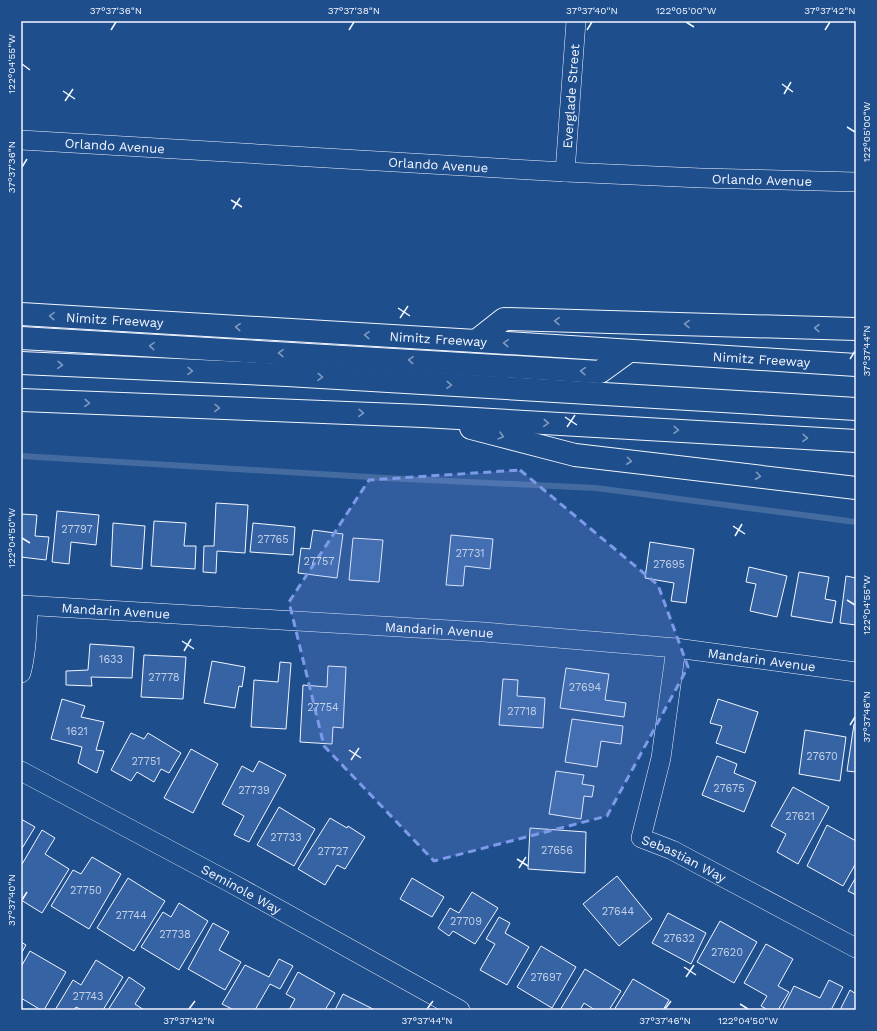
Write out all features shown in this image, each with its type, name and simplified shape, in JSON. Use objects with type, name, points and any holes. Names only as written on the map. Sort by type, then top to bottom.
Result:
[{"type":"highway","name":"Nimitz Freeway","points":[[21,314],[856,365]]},
{"type":"highway","points":[[476,341],[504,319],[856,329]]},
{"type":"highway","points":[[21,338],[600,372],[629,350]]},
{"type":"highway","points":[[21,363],[286,375],[856,409]]},
{"type":"highway","points":[[25,398],[423,416],[856,441]]},
{"type":"highway","points":[[423,416],[575,455],[856,488]]},
{"type":"street","name":"Everglade Street","points":[[566,172],[576,21]]},
{"type":"street","name":"Orlando Avenue","points":[[21,140],[566,172],[701,178],[856,182]]},
{"type":"street","name":"Mandarin Avenue","points":[[25,605],[484,632],[676,648],[856,672]]},
{"type":"street","points":[[21,673],[24,661],[25,605]]},
{"type":"street","name":"Sebastian Way","points":[[676,648],[661,758],[641,838],[672,850],[856,948]]},
{"type":"street","name":"Seminole Way","points":[[21,771],[233,884],[460,1010]]},
{"type":"highlighted area","points":[[520,470],[658,585],[688,667],[607,816],[434,861],[324,746],[289,602],[369,480]]},
{"type":"building","points":[[216,503],[248,505],[245,553],[217,551],[216,573],[203,572],[204,546],[214,546]]},
{"type":"building","points":[[57,511],[99,515],[96,545],[71,542],[69,564],[52,562]]},
{"type":"building","points":[[21,514],[37,515],[35,536],[49,537],[46,560],[21,557]]},
{"type":"building","points":[[154,521],[186,523],[184,546],[196,546],[195,569],[151,566]]},
{"type":"building","points":[[113,523],[145,526],[142,569],[111,566]]},
{"type":"building","points":[[253,523],[295,527],[293,555],[250,552]]},
{"type":"building","points":[[313,530],[343,534],[337,578],[298,573],[301,548],[310,549]]},
{"type":"building","points":[[451,535],[493,539],[490,569],[465,566],[463,586],[446,585]]},
{"type":"building","points":[[353,538],[383,540],[379,582],[349,580]]},
{"type":"building","points":[[650,542],[694,549],[686,603],[671,601],[674,583],[645,578]]},
{"type":"building","points":[[749,567],[787,576],[777,617],[750,611],[756,584],[746,582]]},
{"type":"building","points":[[799,572],[829,577],[825,599],[836,601],[832,623],[791,616]]},
{"type":"building","points":[[846,576],[856,578],[856,625],[840,623]]},
{"type":"building","points":[[90,644],[134,647],[132,678],[91,677],[92,686],[66,685],[66,671],[88,670]]},
{"type":"building","points":[[144,655],[186,657],[183,699],[141,697]]},
{"type":"building","points":[[212,661],[245,667],[242,687],[239,686],[235,708],[204,703]]},
{"type":"building","points":[[280,662],[291,663],[286,729],[251,727],[254,680],[278,682]]},
{"type":"building","points":[[328,666],[346,667],[343,728],[333,727],[332,744],[300,742],[303,685],[327,687]]},
{"type":"building","points":[[566,668],[609,674],[605,700],[626,703],[624,717],[560,708]]},
{"type":"building","points":[[503,679],[518,680],[517,696],[545,698],[543,728],[499,725]]},
{"type":"building","points":[[62,699],[85,706],[81,717],[104,722],[96,750],[104,751],[97,773],[78,763],[82,747],[51,739]]},
{"type":"building","points":[[718,699],[758,712],[745,753],[716,743],[722,726],[710,723]]},
{"type":"building","points":[[572,719],[623,726],[621,744],[601,741],[597,767],[565,762]]},
{"type":"building","points":[[854,724],[856,724],[856,772],[847,771]]},
{"type":"building","points":[[805,730],[846,737],[840,781],[799,774]]},
{"type":"building","points":[[131,733],[144,739],[148,733],[181,753],[169,773],[161,769],[154,782],[137,772],[131,781],[111,770]]},
{"type":"building","points":[[191,749],[218,764],[193,813],[164,798]]},
{"type":"building","points":[[717,756],[737,764],[734,773],[756,782],[744,812],[702,795]]},
{"type":"building","points":[[259,761],[286,775],[249,842],[234,835],[244,816],[222,804],[242,766],[253,772]]},
{"type":"building","points":[[556,771],[584,775],[582,784],[594,786],[592,797],[584,796],[581,819],[549,814]]},
{"type":"building","points":[[793,787],[829,807],[798,864],[777,852],[786,834],[771,826]]},
{"type":"building","points":[[279,807],[315,829],[294,866],[257,845]]},
{"type":"building","points":[[330,818],[347,828],[348,826],[365,837],[345,869],[337,865],[325,885],[298,869]]},
{"type":"building","points":[[21,819],[35,827],[21,850]]},
{"type":"building","points":[[827,825],[856,841],[856,863],[843,886],[807,866]]},
{"type":"building","points":[[530,828],[586,832],[585,873],[528,869]]},
{"type":"building","points":[[42,830],[55,838],[45,854],[69,869],[42,913],[21,900],[21,866]]},
{"type":"building","points":[[92,857],[121,874],[89,929],[51,906],[73,870],[81,874]]},
{"type":"building","points":[[617,876],[652,919],[619,946],[583,904]]},
{"type":"building","points":[[856,877],[856,895],[848,891]]},
{"type":"building","points":[[128,878],[165,901],[134,951],[97,928]]},
{"type":"building","points":[[412,878],[444,897],[432,917],[400,899]]},
{"type":"building","points":[[472,892],[498,908],[475,944],[453,931],[449,936],[438,928],[450,908],[459,913]]},
{"type":"building","points":[[179,903],[208,921],[179,970],[141,947],[163,912],[171,917]]},
{"type":"building","points":[[668,913],[706,933],[691,964],[652,943]]},
{"type":"building","points":[[499,917],[510,923],[505,933],[529,947],[507,985],[480,970],[495,944],[486,939]]},
{"type":"building","points":[[720,921],[757,942],[734,983],[697,962]]},
{"type":"building","points":[[213,923],[229,932],[219,950],[241,962],[225,990],[188,969]]},
{"type":"building","points":[[21,942],[26,945],[21,954]]},
{"type":"building","points":[[766,944],[793,959],[778,986],[789,992],[778,1010],[768,1010],[761,1006],[767,996],[744,983]]},
{"type":"building","points":[[541,946],[576,967],[552,1008],[517,987]]},
{"type":"building","points":[[30,951],[66,972],[44,1010],[41,1010],[21,998],[21,967]]},
{"type":"building","points":[[279,959],[293,966],[280,989],[270,984],[255,1010],[234,1010],[222,1004],[245,965],[269,977]]},
{"type":"building","points":[[96,960],[123,977],[103,1010],[82,1010],[76,1007],[74,1010],[55,1010],[73,980],[81,985]]},
{"type":"building","points":[[585,969],[621,991],[609,1010],[595,1010],[584,1003],[580,1010],[560,1010]]},
{"type":"building","points":[[298,972],[335,993],[325,1010],[289,1010],[295,999],[286,994]]},
{"type":"building","points":[[129,977],[145,988],[135,1004],[144,1010],[108,1010]]},
{"type":"building","points":[[633,979],[669,1000],[663,1010],[614,1010]]},
{"type":"building","points":[[829,980],[843,987],[831,1010],[782,1010],[794,986],[820,998]]},
{"type":"building","points":[[850,990],[856,994],[856,1010],[840,1010]]},
{"type":"building","points":[[343,994],[373,1009],[335,1010]]},
{"type":"waterway","points":[[21,456],[386,478],[596,488],[856,522]]}]
